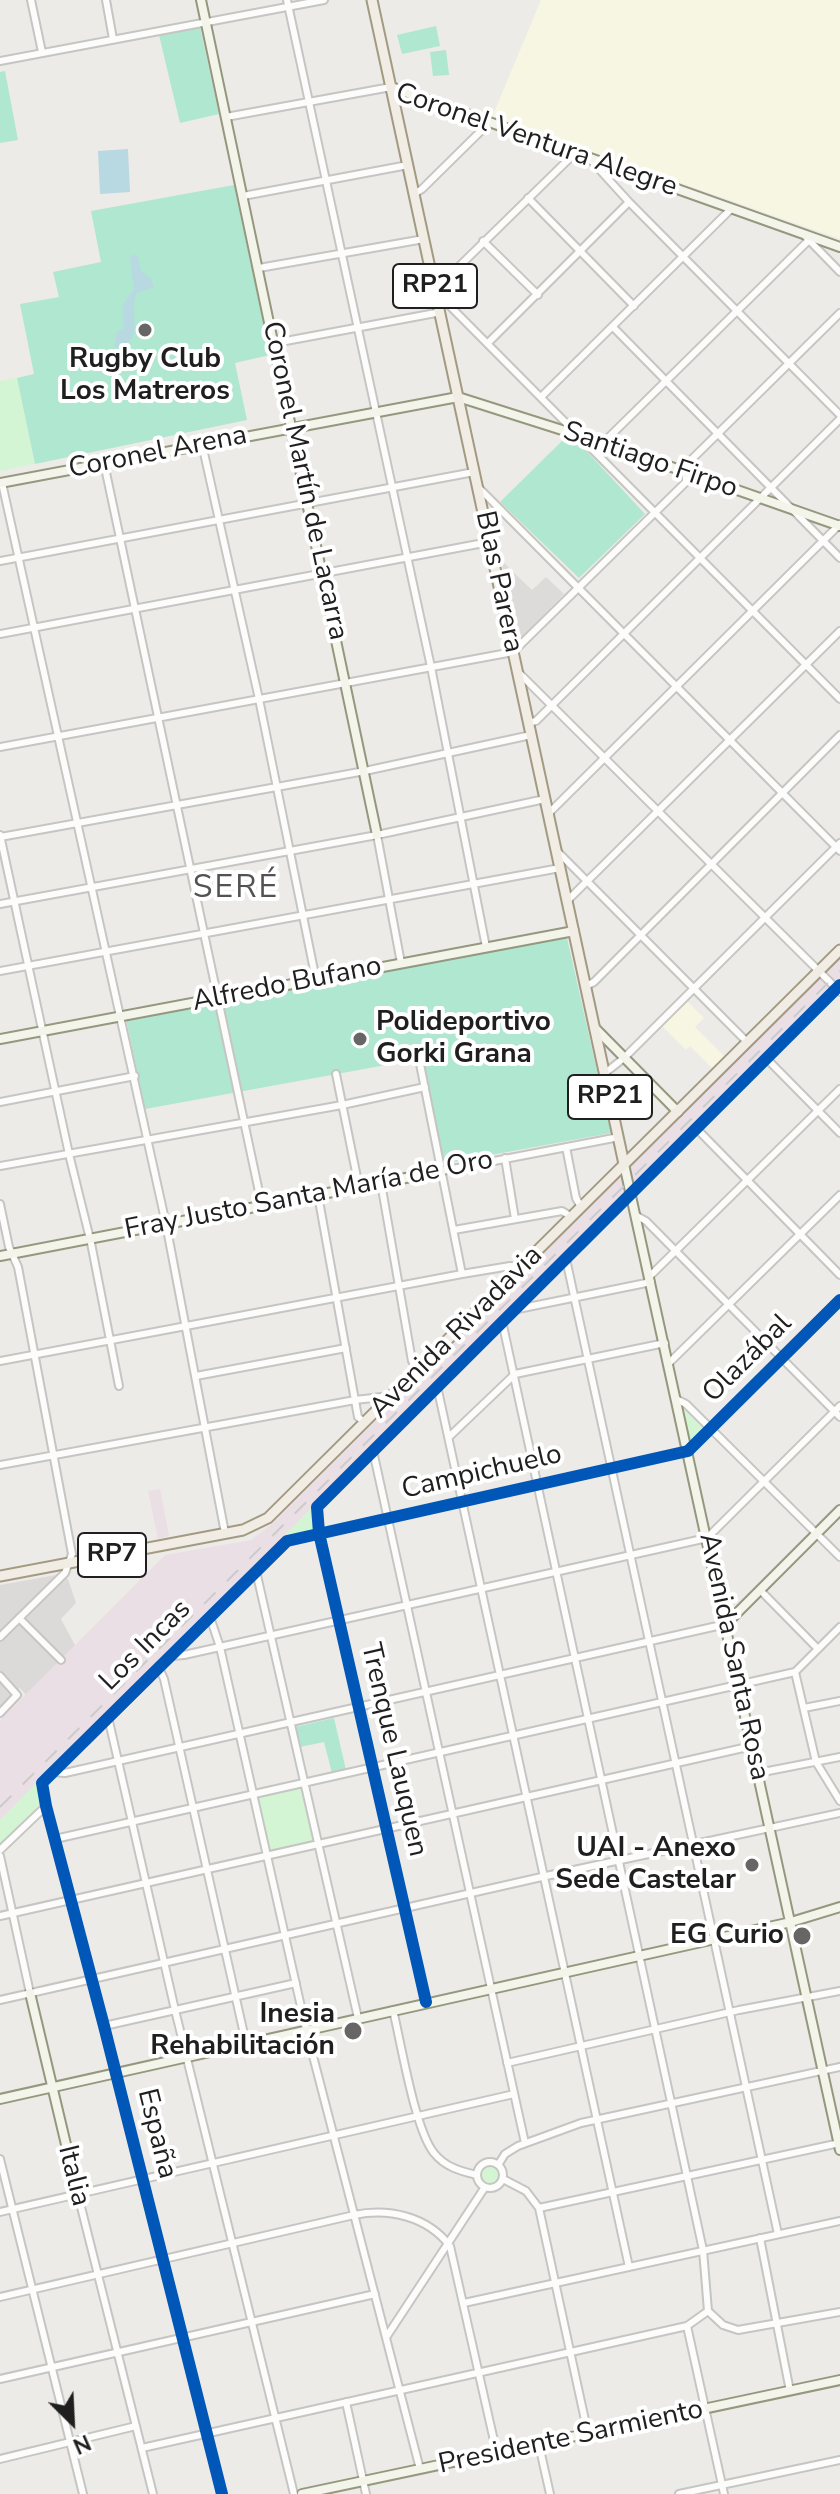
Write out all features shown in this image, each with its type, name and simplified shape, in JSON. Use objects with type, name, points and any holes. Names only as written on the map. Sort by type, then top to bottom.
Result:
[{"type":"main road","name":"Blas Parera","points":[[372,0],[624,1164]]},
{"type":"main road","name":"RP7","points":[[624,1164],[840,950]]},
{"type":"main road","name":"Avenida Rivadavia","points":[[225,1533],[261,1523],[624,1164]]},
{"type":"main road","name":"RP7","points":[[0,1576],[225,1533]]},
{"type":"street","points":[[31,0],[42,52]]},
{"type":"street","points":[[106,0],[113,39]]},
{"type":"street","name":"Coronel Martín de Lacarra","points":[[201,0],[347,683],[401,963]]},
{"type":"street","points":[[0,61],[288,3],[324,0]]},
{"type":"street","points":[[288,3],[431,667],[476,883],[486,947]]},
{"type":"street","name":"Coronel Ventura Alegre","points":[[226,117],[391,87],[840,247]]},
{"type":"street","points":[[414,194],[490,122]]},
{"type":"street","points":[[575,153],[436,291],[840,699]]},
{"type":"street","points":[[528,723],[536,721],[840,417],[589,158]]},
{"type":"street","points":[[243,196],[408,165]]},
{"type":"street","points":[[528,198],[634,306]]},
{"type":"street","points":[[488,343],[629,202]]},
{"type":"street","points":[[541,397],[731,209]]},
{"type":"street","points":[[603,443],[806,237],[840,272]]},
{"type":"street","points":[[259,268],[424,239]]},
{"type":"street","points":[[483,241],[538,295]]},
{"type":"street","points":[[275,343],[441,312]]},
{"type":"street","points":[[0,747],[513,652],[686,482],[684,469],[840,313]]},
{"type":"street","points":[[613,327],[840,558]]},
{"type":"street","name":"Coronel Arena","points":[[1,483],[458,397]]},
{"type":"street","name":"Santiago Firpo","points":[[458,397],[684,469],[839,525]]},
{"type":"street","points":[[202,444],[259,699],[316,980]]},
{"type":"street","points":[[104,463],[262,1206]]},
{"type":"street","points":[[0,561],[474,472]]},
{"type":"street","points":[[1,483],[135,1076],[225,1533]]},
{"type":"street","points":[[477,486],[839,847],[624,1058],[605,1073]]},
{"type":"street","points":[[548,814],[839,525]]},
{"type":"street","points":[[0,634],[489,542]]},
{"type":"street","points":[[567,901],[840,631]]},
{"type":"street","points":[[517,671],[839,988]]},
{"type":"street","points":[[119,1386],[90,1238],[0,836],[365,771],[531,735]]},
{"type":"street","points":[[586,986],[594,982],[642,935],[840,735]]},
{"type":"street","points":[[0,904],[377,835],[545,799]]},
{"type":"street","points":[[557,852],[747,1042]]},
{"type":"street","points":[[0,971],[560,868]]},
{"type":"street","name":"Alfredo Bufano","points":[[0,1039],[574,931]]},
{"type":"street","name":"Avenida Rivadavia","points":[[317,1507],[839,988]]},
{"type":"street","points":[[596,1029],[678,1112]]},
{"type":"street","points":[[419,1059],[462,1274]]},
{"type":"street","points":[[767,1059],[840,1133]]},
{"type":"street","points":[[336,1074],[359,1187]]},
{"type":"street","points":[[0,1102],[135,1076]]},
{"type":"street","points":[[0,1166],[342,1105],[425,1087]]},
{"type":"street","points":[[513,1310],[576,1299],[650,1279],[840,1089]]},
{"type":"street","points":[[697,1129],[840,1275]]},
{"type":"street","name":"Fray Justo Santa María de Oro","points":[[0,1256],[619,1137]]},
{"type":"street","points":[[566,1147],[576,1198],[581,1207]]},
{"type":"street","points":[[505,1158],[515,1219]]},
{"type":"street","name":"Avenida Santa Rosa","points":[[624,1164],[840,2146]]},
{"type":"street","points":[[381,1183],[412,1361],[417,1369]]},
{"type":"street","points":[[318,1195],[358,1417],[364,1422]]},
{"type":"street","points":[[669,1363],[840,1195]]},
{"type":"street","points":[[0,1204],[18,1267],[72,1554],[65,1573],[0,1637]]},
{"type":"street","points":[[454,1230],[562,1211],[572,1217]]},
{"type":"street","points":[[172,1656],[707,1538],[838,1412],[637,1216]]},
{"type":"street","points":[[566,1259],[778,2234]]},
{"type":"street","points":[[0,1361],[462,1274],[520,1267]]},
{"type":"street","name":"Olazábal","points":[[688,1451],[840,1300]]},
{"type":"street","points":[[502,1321],[703,2250],[708,2311],[723,2325],[734,2330],[752,2330],[840,2312]]},
{"type":"street","points":[[450,1436],[515,1374],[665,1343]]},
{"type":"street","points":[[196,1376],[346,1348]]},
{"type":"street","points":[[437,1386],[629,2267]]},
{"type":"street","points":[[0,1465],[391,1396]]},
{"type":"street","points":[[678,1400],[686,1404],[840,1557]]},
{"type":"street","points":[[373,1451],[525,2143]]},
{"type":"street","name":"Campichuelo","points":[[287,1541],[688,1451]]},
{"type":"street","name":"Trenque Lauquen","points":[[317,1507],[319,1533],[338,1620],[426,2002]]},
{"type":"street","points":[[52,1772],[65,1773],[179,1748],[726,1624],[840,1510]]},
{"type":"street","name":"Los Incas","points":[[41,1786],[287,1541]]},
{"type":"street","points":[[256,1571],[358,2018]]},
{"type":"street","points":[[760,1590],[818,1649]]},
{"type":"street","points":[[210,1617],[220,1647],[306,2029],[420,2469]]},
{"type":"street","points":[[19,1618],[61,1660]]},
{"type":"street","points":[[55,1839],[795,1672],[840,1627]]},
{"type":"street","points":[[159,1668],[246,2043]]},
{"type":"street","points":[[795,1672],[816,1762],[840,1801]]},
{"type":"street","points":[[0,1676],[17,1695],[0,1713]]},
{"type":"street","points":[[804,1708],[840,1701]]},
{"type":"street","points":[[108,1717],[175,2010],[294,2494]]},
{"type":"street","points":[[0,1916],[752,1746]]},
{"type":"street","points":[[758,1773],[840,1757]]},
{"type":"street","name":"España","points":[[41,1786],[222,2494]]},
{"type":"street","points":[[0,1850],[46,1806]]},
{"type":"street","points":[[0,2000],[840,1813]]},
{"type":"street","name":"Italia","points":[[0,1856],[50,2087],[153,2494]]},
{"type":"street","points":[[0,2099],[791,1922],[840,1907]]},
{"type":"street","points":[[104,2026],[296,1983]]},
{"type":"street","points":[[507,2063],[840,1991]]},
{"type":"street","points":[[393,2010],[424,2135],[435,2154],[454,2169],[477,2175]]},
{"type":"street","points":[[498,2165],[508,2152],[525,2143],[597,2120],[840,2067]]},
{"type":"street","points":[[0,2212],[514,2094]]},
{"type":"street","points":[[539,2208],[840,2146]]},
{"type":"street","points":[[0,2159],[83,2494]]},
{"type":"street","points":[[491,2162],[498,2165],[503,2179],[493,2188],[485,2187],[477,2175],[483,2164],[491,2162]]},
{"type":"street","points":[[503,2179],[526,2191],[539,2208],[588,2434]]},
{"type":"street","points":[[387,2336],[485,2187]]},
{"type":"street","points":[[0,2297],[354,2215],[384,2211],[404,2215],[429,2227],[447,2242],[452,2251],[497,2454]]},
{"type":"street","points":[[464,2303],[840,2221]]},
{"type":"street","points":[[760,2238],[790,2391]]},
{"type":"street","points":[[0,2379],[375,2294]]},
{"type":"street","points":[[142,2448],[687,2326],[708,2311]]},
{"type":"street","points":[[687,2326],[724,2494]]},
{"type":"street","name":"Presidente Sarmiento","points":[[302,2494],[840,2380]]},
{"type":"street","points":[[346,2402],[366,2494]]},
{"type":"street","points":[[0,2459],[136,2426]]},
{"type":"street","points":[[539,2445],[550,2494]]},
{"type":"street","points":[[679,2494],[840,2460]]},
{"type":"shaded area","points":[[541,0],[840,0],[840,239],[492,117]]},
{"type":"shaded area","points":[[501,560],[532,590],[546,577],[564,594],[517,642]]},
{"type":"shaded area","points":[[840,958],[840,982],[0,1820],[0,1720],[165,1555],[251,1540],[272,1524]]},
{"type":"shaded area","points":[[687,1001],[704,1018],[695,1027],[724,1056],[712,1068],[690,1046],[686,1050],[662,1026]]},
{"type":"shaded area","points":[[160,1489],[169,1536],[158,1539],[148,1491]]},
{"type":"shaded area","points":[[56,1575],[68,1579],[76,1603],[61,1619],[76,1647],[26,1695],[20,1688],[0,1707],[0,1585]]},
{"type":"green space","points":[[436,26],[440,46],[402,54],[397,35]]},
{"type":"green space","points":[[200,27],[219,114],[180,123],[159,35]]},
{"type":"green space","points":[[446,50],[449,75],[433,76],[430,52]]},
{"type":"green space","points":[[5,71],[18,140],[0,143],[0,72]]},
{"type":"green space","name":"Rugby Club Los Matreros","points":[[234,185],[270,355],[235,363],[247,420],[35,464],[17,378],[34,374],[20,304],[59,297],[53,272],[101,262],[91,211]]},
{"type":"green space","points":[[17,378],[35,464],[0,471],[0,381]]},
{"type":"green space","points":[[564,439],[579,443],[645,514],[579,578],[500,502]]},
{"type":"green space","name":"Polideportivo Gorki Grana","points":[[567,938],[611,1133],[442,1164],[419,1059],[145,1109],[126,1019]]},
{"type":"green space","points":[[684,1406],[706,1427],[692,1444],[690,1443]]},
{"type":"green space","points":[[311,1508],[315,1532],[278,1542]]},
{"type":"green space","points":[[334,1718],[346,1770],[332,1773],[324,1742],[300,1747],[295,1727]]},
{"type":"green space","points":[[39,1780],[43,1805],[0,1846],[0,1820]]},
{"type":"green space","points":[[303,1784],[314,1842],[269,1852],[255,1795]]},
{"type":"green space","points":[[490,2163],[498,2167],[502,2175],[498,2183],[490,2187],[482,2183],[478,2175],[482,2167]]},
{"type":"water","points":[[128,149],[130,192],[100,194],[98,151]]},
{"type":"water","points":[[137,255],[141,271],[151,279],[154,287],[137,293],[134,334],[131,340],[114,347],[117,332],[124,328],[125,303],[134,291],[130,256]]},
{"type":"railway","points":[[0,1807],[840,971]]},
{"type":"cycle path","points":[[426,2002],[319,1533],[317,1507],[840,985]]},
{"type":"cycle path","points":[[222,2494],[42,1783],[287,1541],[688,1451],[840,1300]]},
{"type":"place","name":"Rugby Club Los Matreros","points":[[145,330]]},
{"type":"place","name":"Polideportivo Gorki Grana","points":[[360,1039]]},
{"type":"place","name":"UAI - Anexo Sede Castelar","points":[[752,1865]]},
{"type":"place","name":"EG Curio","points":[[802,1936]]},
{"type":"place","name":"Inesia Rehabilitación","points":[[353,2031]]},
{"type":"district","name":"SERÉ","points":[[236,889]]}]
